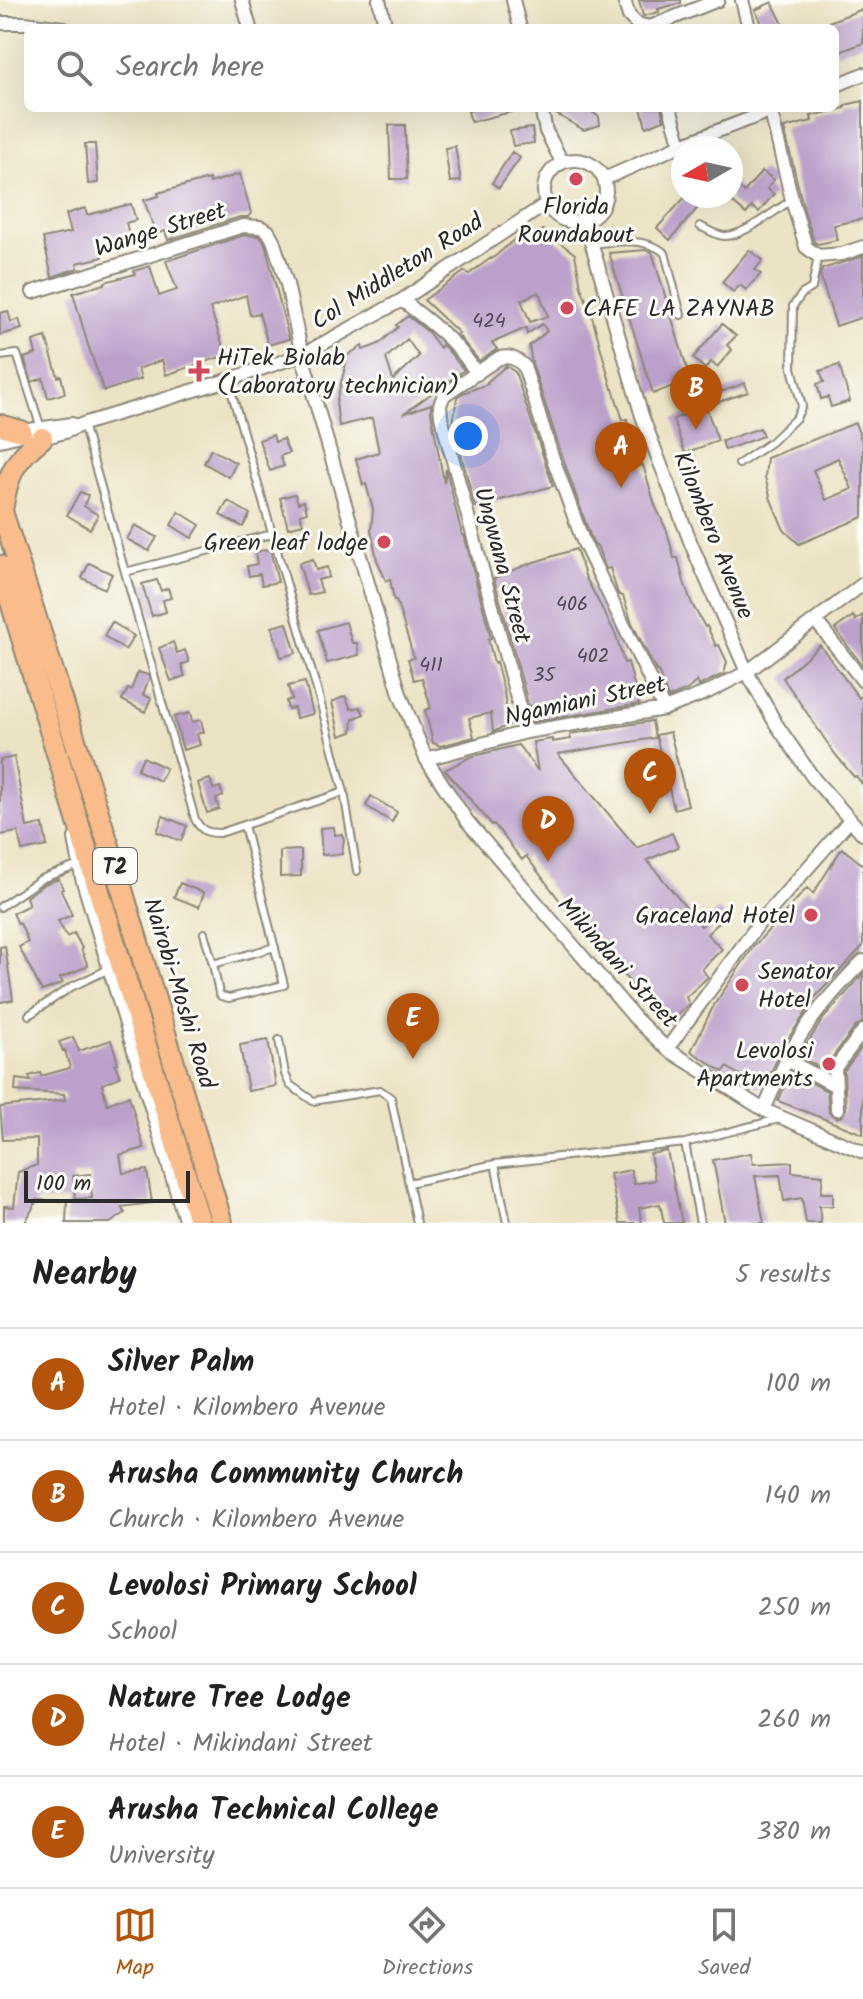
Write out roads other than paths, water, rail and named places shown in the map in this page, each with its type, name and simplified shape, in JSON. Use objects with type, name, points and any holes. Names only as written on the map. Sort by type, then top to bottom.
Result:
[{"type":"highway","points":[[0,425],[39,431],[13,469],[1,508]]},
{"type":"highway","name":"Nairobi-Moshi Road","points":[[1,508],[112,856],[222,1223]]},
{"type":"highway","name":"Nairobi-Moshi Road","points":[[0,566],[200,1223]]},
{"type":"street","points":[[242,0],[249,24]]},
{"type":"street","points":[[379,0],[385,24]]},
{"type":"street","points":[[513,0],[519,24]]},
{"type":"street","points":[[624,0],[629,16],[637,24]]},
{"type":"street","points":[[660,24],[718,0]]},
{"type":"street","points":[[742,0],[748,24]]},
{"type":"street","points":[[1,20],[33,24]]},
{"type":"street","points":[[839,84],[863,74]]},
{"type":"street","points":[[542,112],[546,131],[562,162]]},
{"type":"street","points":[[671,112],[678,136]]},
{"type":"street","points":[[704,136],[765,112]]},
{"type":"street","points":[[774,112],[792,200],[806,247],[818,256],[842,254],[863,247]]},
{"type":"street","points":[[604,179],[671,149]]},
{"type":"street","points":[[562,162],[587,162],[604,179],[605,200],[601,209],[585,221],[567,222],[558,218],[546,204],[543,192],[545,180],[552,169],[562,162]]},
{"type":"street","name":"Col Middleton Road","points":[[0,433],[65,432],[302,355],[402,300],[546,204]]},
{"type":"street","name":"Kilombero Avenue","points":[[585,221],[642,416],[692,546],[747,672],[776,724],[814,779],[863,834]]},
{"type":"street","name":"Wange Street","points":[[33,292],[243,226],[260,227],[268,231],[273,240],[293,308],[302,355]]},
{"type":"street","points":[[402,300],[453,341],[477,374]]},
{"type":"street","name":"Mikindani Street","points":[[302,355],[400,694],[426,759],[467,821],[625,1006],[667,1049],[764,1110],[863,1152]]},
{"type":"street","name":"Ungwana Street","points":[[526,732],[440,405],[444,395],[499,358],[510,356],[524,366],[583,541],[664,709]]},
{"type":"street","name":"Col Middleton Road","points":[[0,440],[39,431]]},
{"type":"street","name":"Ngamiani Street","points":[[426,759],[526,732],[664,709],[708,692],[747,672],[863,584]]},
{"type":"street","points":[[816,621],[863,681]]},
{"type":"street","points":[[67,791],[79,865],[186,1223]]},
{"type":"street","points":[[667,1049],[760,922],[850,820]]},
{"type":"street","points":[[764,1110],[803,1030],[863,961]]},
{"type":"street","points":[[837,1109],[835,1068],[863,1031]]},
{"type":"street","points":[[787,1060],[836,1086]]},
{"type":"lane","points":[[700,226],[714,234],[729,236],[792,200]]},
{"type":"lane","points":[[592,244],[615,241],[657,246],[665,253],[681,315]]},
{"type":"lane","points":[[739,464],[771,442],[796,418],[802,406],[792,368],[793,306],[802,294],[812,288],[818,256]]},
{"type":"lane","points":[[0,356],[17,354],[39,431]]},
{"type":"lane","points":[[228,380],[344,792],[357,871]]},
{"type":"lane","points":[[83,424],[200,828],[209,833],[220,833],[344,792]]},
{"type":"lane","points":[[125,572],[272,534]]},
{"type":"lane","points":[[204,933],[219,993],[225,998],[284,985],[244,825]]},
{"type":"lane","points":[[0,907],[41,879],[79,865]]},
{"type":"lane","points":[[213,964],[275,947]]},
{"type":"lane","points":[[29,1015],[63,991],[109,969]]},
{"type":"lane","points":[[279,1040],[290,1085],[313,1101],[380,1090],[391,1098],[417,1223]]},
{"type":"lane","points":[[409,1183],[495,1164],[685,1143],[782,1118]]},
{"type":"lane","points":[[685,1143],[700,1223]]},
{"type":"lane","points":[[495,1164],[507,1223]]},
{"type":"place","name":"Florida Roundabout","points":[[576,179]]},
{"type":"place","name":"CAFE LA ZAYNAB","points":[[567,308]]},
{"type":"place","name":"HiTek Biolab (Laboratory technician)","points":[[199,371]]},
{"type":"place","name":"Arusha Community Church","points":[[696,430]]},
{"type":"place","name":"Silver Palm","points":[[621,488]]},
{"type":"place","name":"Green leaf lodge","points":[[384,542]]},
{"type":"place","name":"Levolosi Primary School","points":[[650,814]]},
{"type":"place","name":"Nature Tree Lodge","points":[[548,862]]},
{"type":"place","name":"Graceland Hotel","points":[[811,915]]},
{"type":"place","name":"Senator Hotel","points":[[742,985]]},
{"type":"place","name":"Arusha Technical College","points":[[413,1059]]},
{"type":"place","name":"Levolosi Apartments","points":[[829,1064]]}]
